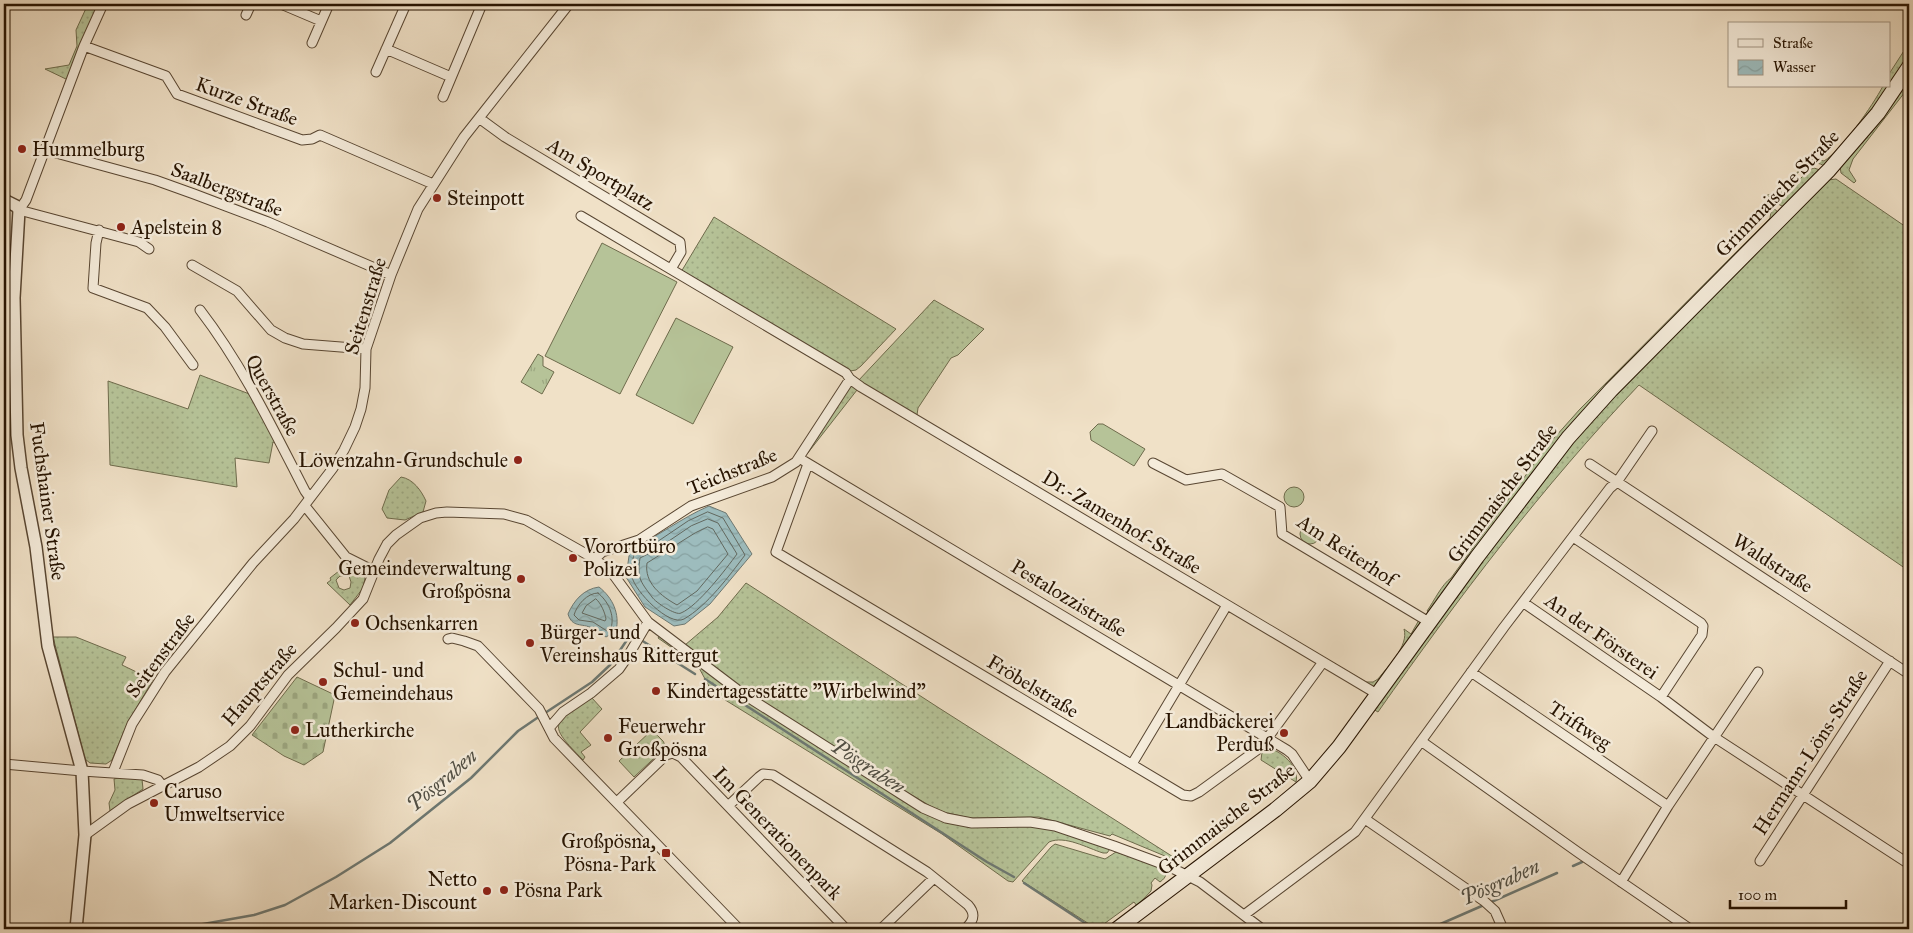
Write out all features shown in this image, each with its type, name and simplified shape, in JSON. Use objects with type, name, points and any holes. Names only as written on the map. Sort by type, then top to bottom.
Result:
[{"type":"main road","name":"Grimmaische Straße","points":[[1117,929],[1275,810],[1310,781],[1339,747],[1429,622],[1568,438],[1611,390],[1836,163],[1878,113],[1909,67]]},
{"type":"street","name":"Fuchshainer Straße","points":[[84,835],[82,771],[48,646],[36,547],[18,444],[14,298],[19,210],[26,200],[84,46],[103,4]]},
{"type":"street","points":[[246,15],[251,4]]},
{"type":"street","points":[[281,4],[321,21]]},
{"type":"street","points":[[312,44],[329,4]]},
{"type":"street","points":[[376,72],[406,4]]},
{"type":"street","points":[[442,97],[482,4]]},
{"type":"street","name":"Seitenstraße","points":[[113,772],[132,724],[165,672],[253,563],[308,502],[333,468],[355,427],[364,397],[366,349],[391,275],[418,209],[464,137],[569,4]]},
{"type":"street","name":"Kurze Straße","points":[[84,46],[166,76],[178,94],[302,140],[312,139],[320,135],[433,184]]},
{"type":"street","points":[[386,49],[451,77]]},
{"type":"street","name":"Am Sportplatz","points":[[479,118],[505,137],[680,242],[681,252],[671,269]]},
{"type":"street","name":"Saalbergstraße","points":[[45,150],[155,180],[194,194],[268,222],[391,275]]},
{"type":"street","points":[[4,200],[16,206],[19,210],[99,230],[139,242],[149,249]]},
{"type":"street","points":[[581,216],[846,373],[850,379]]},
{"type":"street","points":[[99,230],[96,244],[93,288],[147,308],[165,327],[193,365]]},
{"type":"street","name":"Querstraße","points":[[192,265],[237,291],[271,330],[285,338],[310,344],[366,349]]},
{"type":"street","name":"Querstraße","points":[[200,310],[225,345],[252,389],[305,491],[308,502],[346,557],[374,571]]},
{"type":"street","name":"Teichstraße","points":[[595,559],[602,552],[639,540],[691,506],[779,474],[799,458],[850,379]]},
{"type":"street","name":"Dr.-Zamenhof-Straße","points":[[850,379],[1377,694]]},
{"type":"street","points":[[1618,482],[1652,431]]},
{"type":"street","name":"Pestalozzistraße","points":[[799,458],[1180,685],[1292,754],[1310,781]]},
{"type":"street","name":"Am Reiterhof","points":[[1152,463],[1186,480],[1222,474],[1280,507],[1282,534],[1429,622]]},
{"type":"street","name":"Fröbelstraße","points":[[808,464],[776,552],[1132,764],[1182,796],[1190,796],[1207,786],[1261,747],[1323,662]]},
{"type":"street","name":"Waldstraße","points":[[1590,464],[1909,674]]},
{"type":"street","name":"An der Försterei","points":[[1471,672],[1610,488],[1618,482]]},
{"type":"street","name":"Hauptstraße","points":[[84,835],[128,804],[199,767],[230,746],[250,726],[288,674],[363,599],[383,550],[396,535],[420,518],[436,513],[504,514],[526,520],[595,559],[613,574],[648,622],[743,694],[923,808],[946,818],[972,822],[1030,822],[1055,826],[1168,866],[1200,882],[1262,929]]},
{"type":"street","name":"An der Försterei","points":[[1573,537],[1703,626],[1702,635],[1661,697]]},
{"type":"street","name":"An der Försterei","points":[[1524,603],[1661,697],[1714,737],[1909,864]]},
{"type":"street","points":[[1132,764],[1227,605]]},
{"type":"street","points":[[550,727],[562,712],[591,693],[619,669],[648,622]]},
{"type":"street","points":[[448,639],[452,638],[478,646],[542,714],[554,738],[739,929]]},
{"type":"street","name":"Hermann-Löns-Straße","points":[[1760,862],[1890,661]]},
{"type":"street","points":[[1244,915],[1355,832],[1471,672]]},
{"type":"street","name":"Triftweg","points":[[1471,672],[1668,806]]},
{"type":"street","points":[[1621,882],[1668,806],[1758,672]]},
{"type":"street","points":[[1421,741],[1690,929]]},
{"type":"street","name":"Im Generationenpark","points":[[617,802],[666,755],[673,753],[681,757],[846,929]]},
{"type":"street","points":[[4,764],[143,775],[158,780],[162,785]]},
{"type":"street","points":[[728,806],[763,774],[772,775],[934,878],[972,910],[973,920],[965,929]]},
{"type":"street","points":[[1365,819],[1495,911],[1500,928]]},
{"type":"street","points":[[76,929],[84,835]]},
{"type":"street","points":[[881,929],[934,878]]},
{"type":"green space","points":[[88,4],[100,4],[68,80],[45,69],[69,65],[77,46],[76,30]]},
{"type":"green space","points":[[1909,43],[1909,58],[1890,87],[1890,72]]},
{"type":"green space","points":[[1909,77],[1909,84],[1905,92],[1853,159],[1849,170],[1856,181],[1854,183],[1841,173],[1840,166]]},
{"type":"green space","points":[[1882,88],[1889,88],[1865,122],[1826,167],[1816,163],[1808,164],[1781,193],[1774,197],[1765,196],[1777,192],[1809,161],[1815,159],[1824,161],[1831,155],[1848,137]]},
{"type":"green space","points":[[1814,168],[1820,170],[1786,208],[1776,203],[1809,170]]},
{"type":"green space","points":[[1836,179],[1909,229],[1909,571],[1639,385],[1569,463],[1502,544],[1378,712],[1373,709],[1524,501],[1601,409],[1828,180]]},
{"type":"green space","points":[[1766,202],[1778,212],[1645,349],[1430,613],[1427,611],[1441,588],[1451,578],[1547,446],[1580,409],[1770,218],[1771,212]]},
{"type":"green space","points":[[714,217],[896,329],[861,366],[856,370],[850,371],[718,293],[710,286],[681,272]]},
{"type":"green space","points":[[602,243],[677,282],[620,394],[545,356]]},
{"type":"green space","points":[[934,300],[984,329],[958,355],[951,358],[918,408],[918,417],[858,381]]},
{"type":"green space","points":[[676,318],[733,347],[693,424],[636,395]]},
{"type":"green space","points":[[538,354],[543,357],[543,366],[554,372],[542,394],[521,382]]},
{"type":"green space","points":[[200,375],[252,395],[277,444],[273,442],[269,463],[235,458],[237,487],[110,465],[108,381],[188,409]]},
{"type":"green space","points":[[851,385],[857,388],[857,390],[806,454]]},
{"type":"green space","points":[[1098,424],[1103,424],[1145,449],[1134,466],[1091,440],[1090,432]]},
{"type":"green space","points":[[976,452],[1366,682],[1373,682],[1378,679],[1397,656],[1405,635],[1404,629],[1411,634],[1419,620],[1423,623],[1377,687],[1369,687]]},
{"type":"green space","points":[[401,477],[413,483],[422,493],[426,501],[423,512],[405,520],[387,518],[382,509],[389,490]]},
{"type":"green space","points":[[1294,487],[1301,490],[1304,497],[1301,504],[1294,507],[1287,504],[1284,497],[1287,490]]},
{"type":"green space","points":[[1306,524],[1314,524],[1320,530],[1320,538],[1314,544],[1306,544],[1300,538],[1300,530]]},
{"type":"green space","points":[[348,564],[352,567],[347,576],[340,576],[336,580],[339,588],[344,590],[350,588],[349,576],[354,568],[360,570],[365,578],[363,588],[350,605],[327,583],[331,580],[330,578]]},
{"type":"green space","points":[[746,583],[1178,860],[1112,834],[1110,836],[1039,817],[970,818],[939,811],[739,688],[685,645],[718,617]]},
{"type":"green space","points":[[660,635],[731,691],[934,817],[1041,826],[1110,849],[1107,853],[1103,853],[1069,841],[1055,840],[1049,842],[1013,882],[1008,881],[942,834],[722,698],[711,690],[698,666],[658,638]]},
{"type":"green space","points":[[53,637],[76,637],[126,657],[122,665],[153,680],[128,722],[112,760],[106,764],[90,763],[85,759]]},
{"type":"green space","points":[[297,677],[335,695],[323,752],[304,765],[284,756],[252,735]]},
{"type":"green space","points":[[592,698],[602,709],[580,732],[591,745],[581,752],[585,757],[583,760],[564,739],[559,731],[559,725],[561,720],[568,714]]},
{"type":"green space","points":[[652,730],[666,747],[634,777],[619,761]]},
{"type":"green space","points":[[1267,748],[1278,752],[1288,760],[1295,771],[1296,782],[1261,760],[1262,752]]},
{"type":"green space","points":[[123,777],[142,779],[143,789],[110,811],[109,803],[115,790],[114,779]]},
{"type":"green space","points":[[1055,844],[1105,859],[1116,852],[1162,867],[1166,875],[1160,882],[1155,878],[1151,883],[1151,891],[1137,906],[1134,902],[1097,929],[1022,881]]},
{"type":"water","points":[[709,506],[726,513],[752,554],[710,604],[685,624],[674,626],[645,607],[626,577],[630,549]]},
{"type":"water","points":[[599,587],[612,601],[617,618],[616,631],[606,637],[592,628],[575,623],[568,614],[580,596],[589,590]]},
{"type":"waterway","name":"Pösgraben","points":[[545,713],[592,682],[610,665],[631,634],[637,637]]},
{"type":"waterway","name":"Pösgraben","points":[[641,640],[695,674]]},
{"type":"waterway","name":"Pösgraben","points":[[705,679],[987,862],[1014,877]]},
{"type":"waterway","name":"Pösgraben","points":[[175,929],[254,915],[285,905],[336,877],[390,843],[471,778],[518,731],[540,716]]},
{"type":"waterway","name":"Pösgraben","points":[[1573,866],[1582,862]]},
{"type":"waterway","name":"Pösgraben","points":[[1489,903],[1557,873]]},
{"type":"waterway","name":"Pösgraben","points":[[1024,883],[1094,929]]},
{"type":"waterway","name":"Pösgraben","points":[[1429,929],[1484,905]]},
{"type":"place","name":"Hummelburg","points":[[22,149]]},
{"type":"place","name":"Steinpott","points":[[437,198]]},
{"type":"place","name":"Apelstein 8","points":[[121,227]]},
{"type":"place","name":"Löwenzahn-Grundschule","points":[[518,460]]},
{"type":"place","name":"Vorortbüro Polizei","points":[[573,558]]},
{"type":"place","name":"Gemeindeverwaltung Großpösna","points":[[521,579]]},
{"type":"place","name":"Ochsenkarren","points":[[355,623]]},
{"type":"place","name":"Bürger- und Vereinshaus Rittergut","points":[[530,643]]},
{"type":"place","name":"Schul- und Gemeindehaus","points":[[323,682]]},
{"type":"place","name":"Kindertagesstätte \"Wirbelwind\"","points":[[656,691]]},
{"type":"place","name":"Lutherkirche","points":[[295,730]]},
{"type":"place","name":"Landbäckerei Perduß","points":[[1284,733]]},
{"type":"place","name":"Feuerwehr Großpösna","points":[[608,738]]},
{"type":"place","name":"Caruso Umweltservice","points":[[154,803]]},
{"type":"place","name":"Großpösna, Pösna-Park","points":[[666,853]]},
{"type":"place","name":"Pösna Park","points":[[504,890]]},
{"type":"place","name":"Netto Marken-Discount","points":[[487,891]]}]
